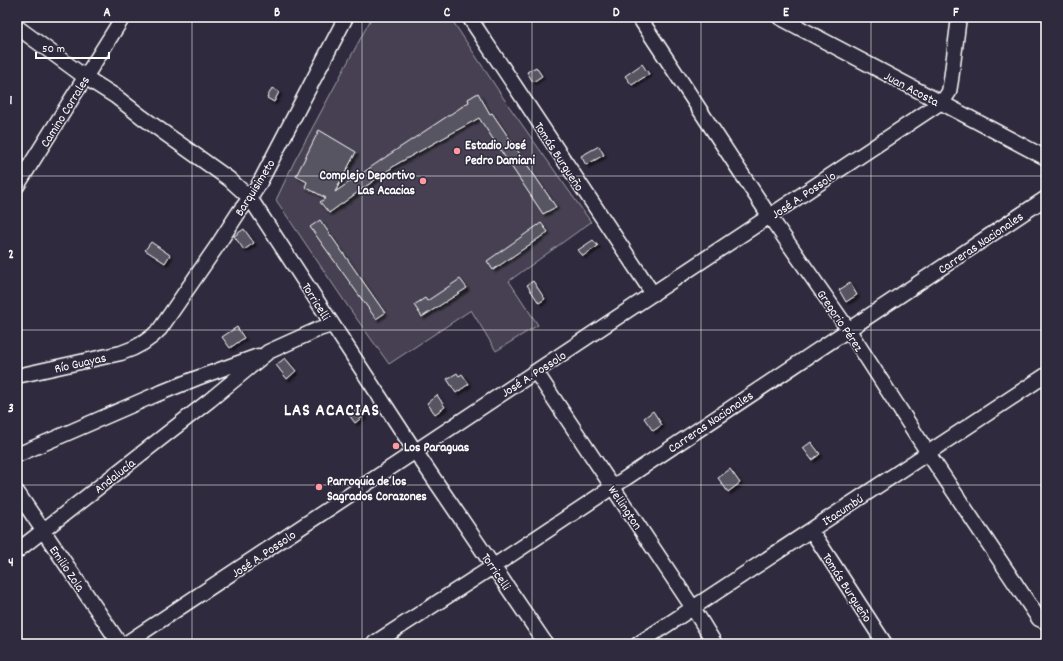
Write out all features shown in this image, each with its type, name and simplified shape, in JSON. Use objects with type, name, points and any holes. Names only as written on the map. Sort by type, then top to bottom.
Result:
[{"type":"street","name":"Camino Corrales","points":[[17,186],[123,17]]},
{"type":"street","name":"Barquisimeto","points":[[143,344],[153,337],[160,329],[250,198],[262,178],[346,17]]},
{"type":"street","name":"Tomás Burgueño","points":[[469,17],[653,294]]},
{"type":"street","name":"Gregorio Pérez","points":[[639,17],[770,216],[848,329],[1034,613],[1044,622]]},
{"type":"street","name":"Juan Acosta","points":[[779,17],[796,22],[940,103],[1046,158]]},
{"type":"street","points":[[940,103],[946,98],[948,92],[959,17]]},
{"type":"street","name":"Torricelli","points":[[17,27],[229,179],[250,198],[415,451],[546,644]]},
{"type":"street","name":"José A. Possolo","points":[[125,644],[940,103]]},
{"type":"street","name":"Carreras Nacionales","points":[[373,644],[494,566],[1046,198]]},
{"type":"street","name":"Andalucía","points":[[17,551],[210,400],[268,352],[318,329],[332,325]]},
{"type":"street","name":"Río Guayas","points":[[17,376],[122,353],[143,344]]},
{"type":"street","points":[[17,455],[147,398],[268,352]]},
{"type":"street","name":"Wellington","points":[[535,372],[693,608],[715,644]]},
{"type":"street","name":"Itacumbú","points":[[638,644],[1046,375]]},
{"type":"street","points":[[197,378],[209,388],[210,400]]},
{"type":"street","name":"Emilio Zola","points":[[17,492],[120,644]]},
{"type":"street","name":"Tomás Burgueño","points":[[811,530],[885,644]]},
{"type":"shaded area","name":"Complejo Deportivo Las Acacias","points":[[372,17],[450,17],[506,102],[591,222],[509,281],[538,325],[496,351],[471,310],[389,364],[276,200],[294,162]]},
{"type":"building","points":[[642,64],[649,74],[632,85],[625,76]]},
{"type":"building","points":[[536,67],[542,76],[533,82],[527,72]]},
{"type":"building","points":[[272,88],[279,92],[274,102],[267,98]]},
{"type":"building","points":[[478,93],[490,114],[492,113],[556,207],[543,214],[479,118],[397,164],[329,213],[320,202],[326,198],[305,187],[307,182],[296,176],[319,130],[356,152],[335,192],[469,102],[468,99]]},
{"type":"building","points":[[599,146],[604,155],[586,165],[581,156]]},
{"type":"building","points":[[320,220],[385,313],[376,319],[310,227]]},
{"type":"building","points":[[541,223],[548,232],[493,270],[487,261]]},
{"type":"building","points":[[244,229],[254,243],[244,250],[234,236]]},
{"type":"building","points":[[593,240],[598,246],[583,256],[578,250]]},
{"type":"building","points":[[151,242],[170,255],[165,263],[145,250]]},
{"type":"building","points":[[460,279],[467,288],[422,317],[414,305],[425,298],[427,301]]},
{"type":"building","points":[[533,281],[545,299],[539,303],[527,285]]},
{"type":"building","points":[[850,283],[857,295],[846,302],[839,290]]},
{"type":"building","points":[[237,327],[244,338],[230,348],[222,337]]},
{"type":"building","points":[[285,358],[296,371],[287,379],[276,365]]},
{"type":"building","points":[[457,373],[459,376],[462,374],[469,384],[456,393],[447,379]]},
{"type":"building","points":[[437,395],[445,407],[435,414],[427,403]]},
{"type":"building","points":[[359,408],[364,416],[355,423],[349,415]]},
{"type":"building","points":[[653,411],[662,425],[653,431],[644,418]]},
{"type":"building","points":[[811,442],[820,454],[812,460],[803,448]]},
{"type":"building","points":[[730,469],[740,483],[728,492],[718,478]]},
{"type":"place","name":"Estadio José Pedro Damiani","points":[[457,151]]},
{"type":"place","name":"Complejo Deportivo Las Acacias","points":[[423,181]]},
{"type":"place","name":"Los Paraguas","points":[[396,446]]},
{"type":"place","name":"Parroquia de los Sagrados Corazones","points":[[319,487]]},
{"type":"district","name":"LAS ACACIAS","points":[[332,409]]}]
